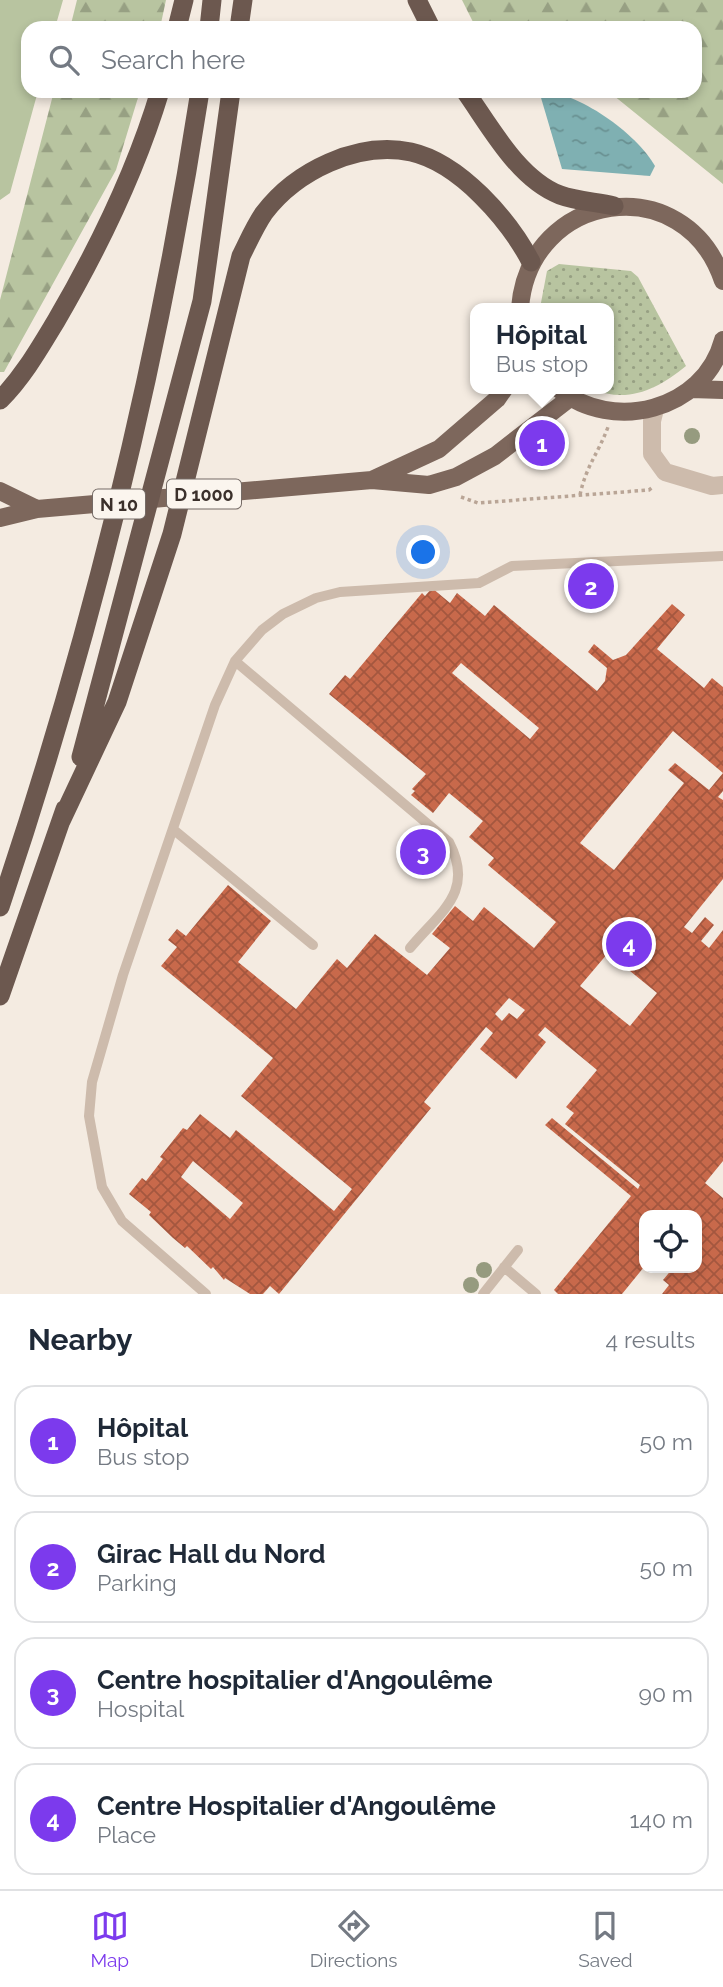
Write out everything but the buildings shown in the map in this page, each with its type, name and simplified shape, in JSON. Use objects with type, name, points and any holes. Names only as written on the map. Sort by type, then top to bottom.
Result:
[{"type":"highway","points":[[179,21],[184,0]]},
{"type":"highway","points":[[210,21],[212,0]]},
{"type":"highway","points":[[240,21],[243,0]]},
{"type":"highway","points":[[416,0],[427,21]]},
{"type":"highway","points":[[0,400],[37,354],[79,280],[127,180],[157,98]]},
{"type":"highway","name":"N 10","points":[[0,907],[59,723],[132,453],[180,214],[199,98]]},
{"type":"highway","name":"N 10","points":[[0,996],[61,821],[97,705],[202,301],[230,98]]},
{"type":"highway","points":[[469,98],[516,160],[539,183],[561,195],[614,206]]},
{"type":"highway","points":[[61,821],[117,702],[172,534],[241,256],[263,214],[287,188],[316,168],[349,156],[381,150],[412,152],[438,164],[500,213],[531,262]]},
{"type":"main road","points":[[521,303],[523,284],[531,262],[552,234],[580,215],[614,206],[645,207],[674,218],[699,237],[717,262],[723,281]]},
{"type":"main road","points":[[566,394],[590,408],[613,413],[655,409],[691,389],[708,370],[723,340]]},
{"type":"main road","points":[[691,389],[723,390]]},
{"type":"main road","name":"D 1000","points":[[372,480],[439,449],[500,394]]},
{"type":"main road","name":"D 1000","points":[[0,519],[37,509],[372,480],[429,485],[456,477],[495,456],[563,394]]},
{"type":"main road","points":[[0,491],[37,509]]},
{"type":"street","points":[[655,409],[652,421],[652,454],[669,473],[712,486],[723,485]]},
{"type":"lane","points":[[206,1294],[122,1221],[102,1187],[89,1116],[92,1082],[123,975],[215,705],[235,661],[262,630],[283,614],[316,598],[340,592],[479,583],[512,566],[723,556]]},
{"type":"lane","points":[[235,661],[449,842],[460,865],[459,886],[410,947]]},
{"type":"lane","points":[[174,830],[313,945]]},
{"type":"lane","points":[[483,1294],[518,1250]]},
{"type":"lane","points":[[504,1267],[536,1294]]},
{"type":"path","points":[[580,495],[585,469],[600,450],[613,413]]},
{"type":"path","points":[[429,485],[478,503],[649,491],[669,473]]},
{"type":"green space","points":[[0,0],[63,0],[57,21],[21,21],[21,98],[36,98],[10,193],[0,200]]},
{"type":"green space","points":[[77,0],[166,0],[162,21],[72,21]]},
{"type":"green space","points":[[462,0],[723,0],[723,184],[617,98],[702,98],[702,21],[472,21]]},
{"type":"green space","points":[[52,98],[138,98],[116,170],[4,372],[0,372],[0,300]]},
{"type":"green space","points":[[559,264],[631,271],[638,277],[686,366],[665,381],[642,392],[618,395],[612,394],[614,394],[614,303],[541,303],[547,271]]},
{"type":"water","points":[[541,98],[571,98],[588,106],[634,140],[655,166],[650,176],[562,169]]},
{"type":"place","name":"Hôpital","points":[[542,443]]},
{"type":"place","name":"Girac Hall du Nord","points":[[591,586]]},
{"type":"place","name":"Centre hospitalier d'Angoulême","points":[[423,852]]},
{"type":"place","name":"Centre Hospitalier d'Angoulême","points":[[629,944]]}]
